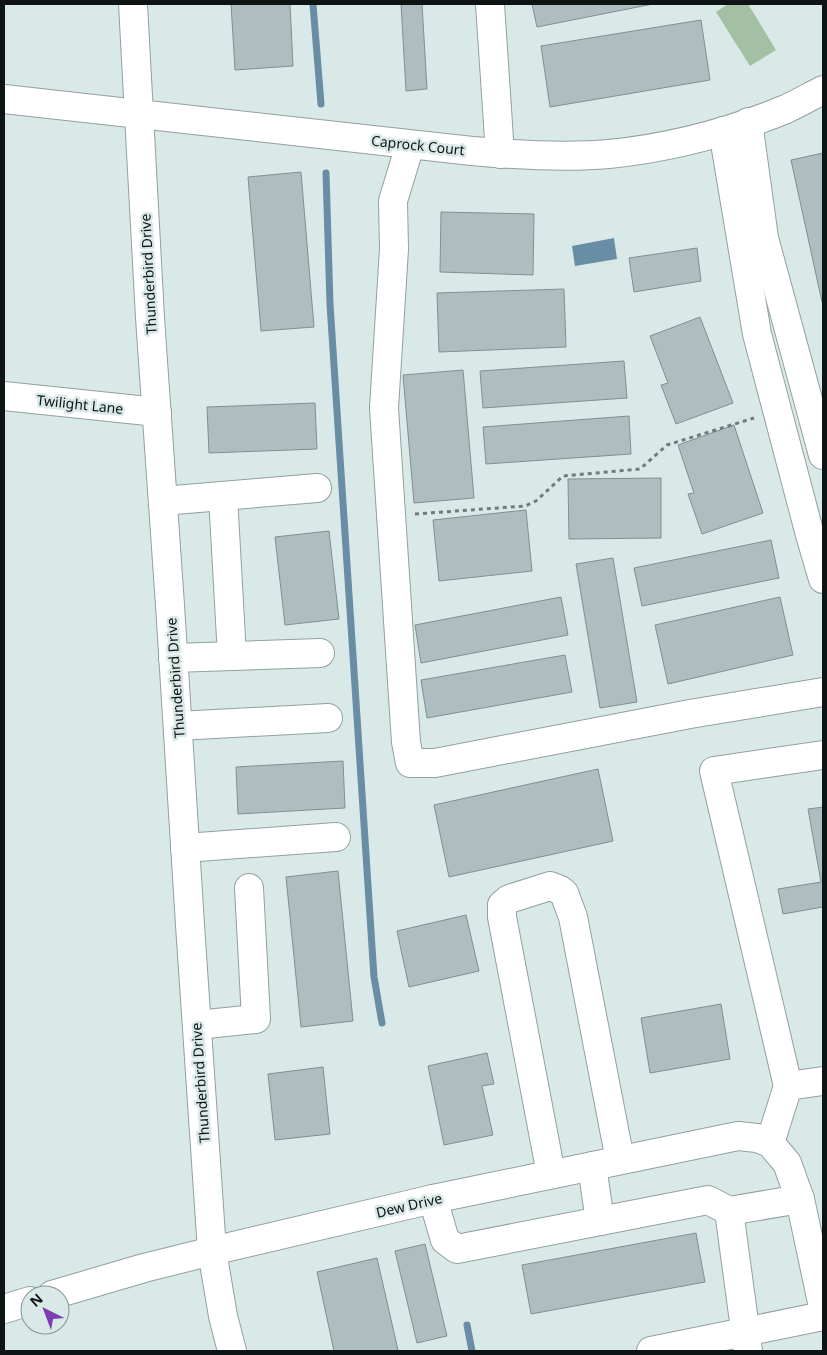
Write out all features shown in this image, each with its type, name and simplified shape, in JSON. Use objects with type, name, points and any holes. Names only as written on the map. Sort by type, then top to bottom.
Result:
[{"type":"street","name":"Thunderbird Drive","points":[[133,4],[150,318],[212,1251],[223,1316],[232,1351]]},
{"type":"street","points":[[490,4],[500,154]]},
{"type":"street","name":"Caprock Court","points":[[4,99],[410,145],[520,156],[559,156],[608,154],[667,145],[723,131],[786,108],[823,90]]},
{"type":"street","points":[[748,122],[764,238],[823,455]]},
{"type":"street","points":[[723,131],[757,334],[823,579]]},
{"type":"street","points":[[410,145],[393,201],[394,249],[384,408],[406,742],[410,763],[435,763],[690,714],[823,692]]},
{"type":"street","name":"Twilight Lane","points":[[4,396],[156,412]]},
{"type":"street","points":[[163,502],[318,488]]},
{"type":"street","points":[[223,496],[232,656]]},
{"type":"street","points":[[173,658],[320,653]]},
{"type":"street","points":[[178,726],[328,718]]},
{"type":"street","points":[[823,755],[714,772],[788,1086],[770,1143],[787,1163],[800,1199],[823,1307]]},
{"type":"street","points":[[185,848],[336,837]]},
{"type":"street","points":[[551,1174],[502,917],[502,905],[509,898],[550,886],[564,893],[573,918],[620,1160]]},
{"type":"street","points":[[196,1025],[256,1019],[249,888]]},
{"type":"street","points":[[788,1086],[823,1081]]},
{"type":"street","name":"Dew Drive","points":[[70,1290],[212,1251],[433,1199],[551,1174],[738,1136],[757,1138],[770,1143]]},
{"type":"street","points":[[592,1166],[600,1221]]},
{"type":"street","points":[[433,1199],[444,1240],[458,1249],[708,1200],[729,1211],[800,1199]]},
{"type":"street","points":[[729,1211],[746,1342]]},
{"type":"street","points":[[4,1309],[20,1304]]},
{"type":"street","points":[[651,1351],[746,1342],[823,1316]]},
{"type":"path","points":[[392,515],[525,506],[536,501],[563,476],[640,469],[667,445],[777,412]]},
{"type":"green space","points":[[728,4],[748,4],[776,50],[750,66],[716,12]]},
{"type":"water","points":[[614,238],[617,259],[575,266],[572,246]]},
{"type":"building","points":[[231,4],[290,4],[293,66],[235,70]]},
{"type":"building","points":[[401,4],[422,4],[427,89],[406,91]]},
{"type":"building","points":[[532,4],[653,4],[537,27]]},
{"type":"building","points":[[701,20],[710,80],[550,107],[541,46]]},
{"type":"building","points":[[823,153],[823,302],[822,302],[791,160]]},
{"type":"building","points":[[301,172],[314,327],[261,331],[248,177]]},
{"type":"building","points":[[441,212],[534,214],[533,275],[440,272]]},
{"type":"building","points":[[697,248],[701,281],[634,292],[629,258]]},
{"type":"building","points":[[564,289],[566,347],[439,352],[437,293]]},
{"type":"building","points":[[700,317],[733,403],[676,424],[661,385],[668,383],[650,336]]},
{"type":"building","points":[[624,361],[627,398],[483,408],[480,371]]},
{"type":"building","points":[[463,370],[474,498],[414,503],[403,375]]},
{"type":"building","points":[[315,403],[317,449],[209,453],[207,407]]},
{"type":"building","points":[[629,416],[631,454],[486,464],[483,427]]},
{"type":"building","points":[[734,425],[763,513],[702,534],[688,494],[694,493],[678,445]]},
{"type":"building","points":[[661,478],[661,538],[569,539],[568,479]]},
{"type":"building","points":[[526,510],[532,571],[439,581],[433,520]]},
{"type":"building","points":[[329,531],[339,619],[285,625],[275,537]]},
{"type":"building","points":[[771,540],[779,578],[642,606],[634,568]]},
{"type":"building","points":[[613,558],[637,702],[600,708],[576,564]]},
{"type":"building","points":[[561,597],[568,635],[421,663],[415,625]]},
{"type":"building","points":[[780,597],[793,655],[668,684],[655,625]]},
{"type":"building","points":[[565,655],[572,692],[427,718],[421,680]]},
{"type":"building","points":[[343,761],[345,808],[238,814],[236,767]]},
{"type":"building","points":[[598,769],[613,841],[449,877],[434,805]]},
{"type":"building","points":[[823,807],[823,907],[783,914],[778,889],[821,882],[808,809]]},
{"type":"building","points":[[338,871],[353,1021],[301,1027],[286,877]]},
{"type":"building","points":[[466,915],[479,971],[409,987],[397,931]]},
{"type":"building","points":[[721,1004],[730,1059],[650,1073],[641,1018]]},
{"type":"building","points":[[487,1053],[494,1084],[482,1086],[493,1135],[444,1145],[428,1066]]},
{"type":"building","points":[[323,1067],[330,1134],[275,1140],[268,1074]]},
{"type":"building","points":[[696,1233],[705,1282],[531,1314],[522,1265]]},
{"type":"building","points":[[425,1244],[447,1336],[417,1343],[395,1251]]},
{"type":"building","points":[[377,1258],[398,1350],[334,1351],[317,1272]]},
{"type":"waterway","points":[[313,4],[321,104]]},
{"type":"waterway","points":[[326,173],[330,304],[374,977],[382,1023]]},
{"type":"waterway","points":[[467,1325],[472,1351]]}]
